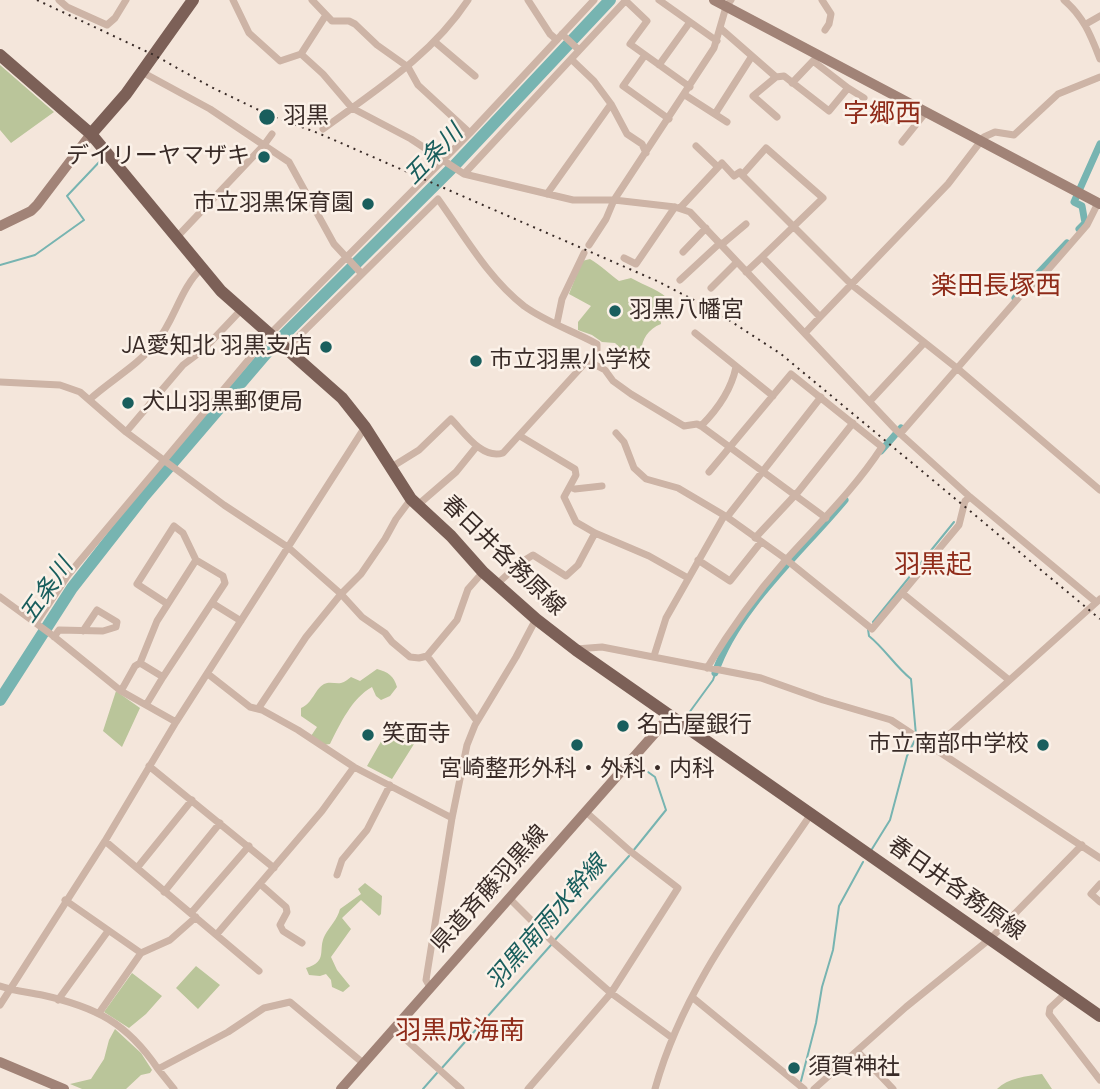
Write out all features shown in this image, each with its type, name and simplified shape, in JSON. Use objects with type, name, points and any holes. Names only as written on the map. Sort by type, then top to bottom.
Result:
[{"type":"main road","points":[[0,226],[31,211],[37,205],[91,134],[126,94],[193,0]]},
{"type":"main road","points":[[714,0],[729,3],[815,58],[926,112],[1099,203]]},
{"type":"main road","name":"春日井各務原線","points":[[0,55],[91,134],[176,238],[241,310],[332,387],[365,427],[415,502],[483,572],[536,619],[576,650],[1100,1016]]},
{"type":"main road","name":"県道斉藤羽黒線","points":[[341,1089],[670,716]]},
{"type":"main road","points":[[0,1062],[64,1089]]},
{"type":"street","points":[[59,0],[67,7],[107,25],[115,18],[126,0]]},
{"type":"street","points":[[233,0],[249,33],[277,60],[301,54],[326,15]]},
{"type":"street","points":[[312,0],[332,21],[349,21],[355,24],[377,45],[408,67],[418,85],[470,133]]},
{"type":"street","points":[[323,130],[408,67],[435,42],[468,0]]},
{"type":"street","points":[[528,0],[550,34],[579,50]]},
{"type":"street","points":[[38,625],[68,575],[270,334],[444,160],[594,0]]},
{"type":"street","points":[[462,173],[626,0],[647,21],[630,44],[727,122]]},
{"type":"street","points":[[659,0],[717,41]]},
{"type":"street","points":[[822,0],[831,14],[830,24],[825,30]]},
{"type":"street","points":[[1064,0],[1086,24],[1100,59]]},
{"type":"street","points":[[589,245],[606,219],[614,200],[669,119],[717,41],[729,3]]},
{"type":"street","points":[[1086,24],[1100,16]]},
{"type":"street","points":[[659,65],[691,22]]},
{"type":"street","points":[[720,28],[776,77]]},
{"type":"street","points":[[435,42],[475,76]]},
{"type":"street","points":[[301,54],[323,74],[352,108],[462,173],[573,200],[614,200],[677,208],[695,216],[898,432],[970,498],[1098,601],[935,747]]},
{"type":"street","points":[[645,55],[623,86],[669,119]]},
{"type":"street","points":[[715,114],[752,56]]},
{"type":"street","points":[[792,83],[815,58],[848,88],[864,98]]},
{"type":"street","points":[[571,59],[594,81],[611,104],[627,134],[642,144],[646,153]]},
{"type":"street","points":[[142,72],[210,109],[289,162],[322,226],[362,274]]},
{"type":"street","points":[[777,117],[752,96],[776,77],[784,76],[829,111],[848,88]]},
{"type":"street","points":[[805,333],[948,184],[992,132],[1014,135],[1058,94],[1100,76]]},
{"type":"street","points":[[547,194],[611,104]]},
{"type":"street","points":[[902,142],[926,112]]},
{"type":"street","points":[[176,238],[272,134]]},
{"type":"street","points":[[696,146],[718,167]]},
{"type":"street","points":[[742,175],[765,148],[823,198],[746,272]]},
{"type":"street","points":[[624,258],[636,264],[677,208],[722,163],[734,176],[740,172],[852,285],[955,367],[1100,490]]},
{"type":"street","points":[[287,348],[438,199],[502,285],[530,310],[597,344],[597,350],[588,361],[503,453],[496,455],[477,446],[451,419],[419,450],[390,468]]},
{"type":"street","points":[[898,432],[1021,295],[1047,271],[1087,225],[1099,203]]},
{"type":"street","points":[[680,280],[746,224]]},
{"type":"street","points":[[683,252],[706,228]]},
{"type":"street","points":[[557,323],[562,299],[584,253]]},
{"type":"street","points":[[762,257],[820,317]]},
{"type":"street","points":[[711,288],[737,262]]},
{"type":"street","points":[[89,400],[121,376],[155,344],[192,278],[202,268]]},
{"type":"street","points":[[126,432],[183,365],[203,350],[241,310]]},
{"type":"street","points":[[695,333],[773,396]]},
{"type":"street","points":[[870,401],[924,343]]},
{"type":"street","points":[[588,361],[604,370],[613,381],[631,394],[684,426],[701,426],[826,519]]},
{"type":"street","points":[[701,426],[732,387],[737,367]]},
{"type":"street","points":[[708,668],[750,603],[866,472],[881,447],[792,374],[709,472]]},
{"type":"street","points":[[0,382],[60,385],[80,392],[164,461],[289,548],[341,594],[362,617],[410,656],[426,656],[457,620],[468,589],[483,572]]},
{"type":"street","points":[[653,656],[666,618],[725,516],[821,397]]},
{"type":"street","points":[[698,560],[730,581],[758,540],[853,423]]},
{"type":"street","points":[[0,1004],[365,427]]},
{"type":"street","points":[[616,433],[624,442],[634,468],[646,479],[678,488],[725,516],[870,627],[959,525],[965,502],[970,498]]},
{"type":"street","points":[[520,436],[575,469],[576,475],[564,497],[576,522],[649,556],[688,578]]},
{"type":"street","points":[[258,709],[300,645],[341,594],[361,575],[396,519],[456,472],[477,446]]},
{"type":"street","points":[[569,487],[575,489],[602,486]]},
{"type":"street","points":[[146,705],[225,583],[223,576],[196,560],[183,533],[174,526],[137,584],[166,603]]},
{"type":"street","points":[[497,584],[533,555],[566,576],[578,565],[595,533]]},
{"type":"street","points":[[121,691],[135,666],[140,663],[166,603],[196,560]]},
{"type":"street","points":[[902,593],[1009,680]]},
{"type":"street","points":[[0,597],[121,691],[176,722]]},
{"type":"street","points":[[212,603],[241,621]]},
{"type":"street","points":[[430,987],[426,980],[452,818],[467,745],[477,721],[536,619]]},
{"type":"street","points":[[53,636],[60,630],[83,631]]},
{"type":"street","points":[[576,650],[593,646],[761,678],[879,716],[935,747],[1036,818],[1100,858]]},
{"type":"street","points":[[426,656],[477,721]]},
{"type":"street","points":[[140,663],[163,677]]},
{"type":"street","points":[[208,674],[250,706],[298,730],[354,767],[452,818]]},
{"type":"street","points":[[149,766],[274,867]]},
{"type":"street","points":[[217,934],[322,811],[354,767]]},
{"type":"street","points":[[337,875],[342,860],[367,830],[390,785]]},
{"type":"street","points":[[137,868],[192,800]]},
{"type":"street","points":[[528,1089],[611,993],[678,888],[632,853],[586,812]]},
{"type":"street","points":[[655,1089],[671,1037],[710,962],[811,814]]},
{"type":"street","points":[[164,892],[220,822]]},
{"type":"street","points":[[105,841],[259,971]]},
{"type":"street","points":[[814,1089],[906,1007],[991,938],[1082,845]]},
{"type":"street","points":[[99,1013],[141,953],[170,940],[249,846]]},
{"type":"street","points":[[260,884],[286,907],[287,912],[280,925],[283,931],[302,943]]},
{"type":"street","points":[[1100,884],[1091,894],[1100,902]]},
{"type":"street","points":[[509,898],[553,942],[611,993],[671,1037]]},
{"type":"street","points":[[65,900],[141,953]]},
{"type":"street","points":[[58,1000],[108,931]]},
{"type":"street","points":[[0,986],[99,1013],[119,1024],[146,1051],[174,1089]]},
{"type":"street","points":[[1066,993],[1050,1008],[1049,1014],[1100,1080]]},
{"type":"street","points":[[692,997],[804,1089]]},
{"type":"street","points":[[158,1069],[228,1032],[264,1008],[290,1002],[363,1063]]},
{"type":"street","points":[[394,1028],[461,1089]]},
{"type":"street","points":[[857,1051],[893,1089]]},
{"type":"green space","points":[[0,65],[54,112],[11,143],[0,130]]},
{"type":"green space","points":[[590,259],[619,281],[631,278],[658,291],[671,302],[669,307],[662,303],[654,308],[660,315],[661,324],[646,335],[641,352],[627,354],[615,343],[602,342],[578,330],[578,322],[591,306],[569,294],[582,261]]},
{"type":"green space","points":[[377,669],[390,675],[396,683],[397,687],[390,696],[381,700],[372,687],[358,698],[342,720],[330,744],[323,745],[311,736],[317,727],[301,716],[301,708],[321,687],[328,683],[341,683],[351,677],[360,681]]},
{"type":"green space","points":[[116,691],[140,708],[122,747],[103,731]]},
{"type":"green space","points":[[391,730],[414,744],[392,779],[367,766],[383,738],[386,740]]},
{"type":"green space","points":[[365,883],[382,896],[381,914],[379,916],[361,900],[342,918],[351,929],[331,957],[337,970],[350,986],[343,992],[332,987],[326,974],[309,975],[306,968],[318,962],[325,935],[340,909],[361,894],[358,889]]},
{"type":"green space","points":[[196,966],[220,985],[198,1009],[176,988]]},
{"type":"green space","points":[[132,973],[162,996],[129,1028],[104,1012]]},
{"type":"green space","points":[[115,1029],[141,1053],[152,1070],[150,1073],[141,1075],[126,1089],[82,1089],[70,1084],[91,1079],[104,1059]]},
{"type":"green space","points":[[1042,1074],[1052,1089],[997,1089],[1012,1080]]},
{"type":"waterway","name":"五条川","points":[[283,336],[453,167],[610,0]]},
{"type":"waterway","points":[[1079,229],[1085,223],[1082,206],[1074,202],[1100,144]]},
{"type":"waterway","points":[[0,265],[35,255],[84,220],[67,196],[103,158]]},
{"type":"waterway","points":[[1015,298],[1067,243]]},
{"type":"waterway","name":"五条川","points":[[0,700],[72,588],[144,496],[269,350]]},
{"type":"waterway","points":[[881,451],[901,428]]},
{"type":"waterway","points":[[715,673],[725,649],[754,603],[845,500]]},
{"type":"waterway","points":[[873,622],[954,522]]},
{"type":"waterway","points":[[868,629],[869,636],[911,679],[916,735]]},
{"type":"waterway","name":"羽黒南雨水幹線","points":[[686,717],[715,674]]},
{"type":"waterway","points":[[872,849],[890,820],[907,756],[915,740]]},
{"type":"waterway","name":"羽黒南雨水幹線","points":[[633,851],[666,810],[655,777],[648,772]]},
{"type":"waterway","name":"羽黒南雨水幹線","points":[[554,941],[629,856]]},
{"type":"waterway","points":[[801,1081],[833,950],[839,906],[863,862]]},
{"type":"waterway","name":"羽黒南雨水幹線","points":[[441,1069],[551,945]]},
{"type":"waterway","name":"羽黒南雨水幹線","points":[[423,1089],[437,1073]]},
{"type":"railway","points":[[37,0],[154,55],[269,115],[318,133],[657,281],[715,311],[781,354],[1100,619]]},
{"type":"place","name":"羽黒","points":[[267,117]]},
{"type":"place","name":"デイリーヤマザキ","points":[[264,157]]},
{"type":"place","name":"市立羽黒保育園","points":[[368,204]]},
{"type":"place","name":"羽黒八幡宮","points":[[615,311]]},
{"type":"place","name":"JA愛知北 羽黒支店","points":[[326,347]]},
{"type":"place","name":"市立羽黒小学校","points":[[476,361]]},
{"type":"place","name":"犬山羽黒郵便局","points":[[128,403]]},
{"type":"place","name":"名古屋銀行","points":[[623,726]]},
{"type":"place","name":"笑面寺","points":[[368,735]]},
{"type":"place","name":"宮崎整形外科・外科・内科","points":[[577,745]]},
{"type":"place","name":"市立南部中学校","points":[[1043,745]]},
{"type":"place","name":"須賀神社","points":[[794,1068]]},
{"type":"district","name":"字郷西","points":[[882,115]]},
{"type":"district","name":"楽田長塚西","points":[[996,287]]},
{"type":"district","name":"羽黒起","points":[[933,566]]},
{"type":"district","name":"羽黒成海南","points":[[460,1032]]}]
